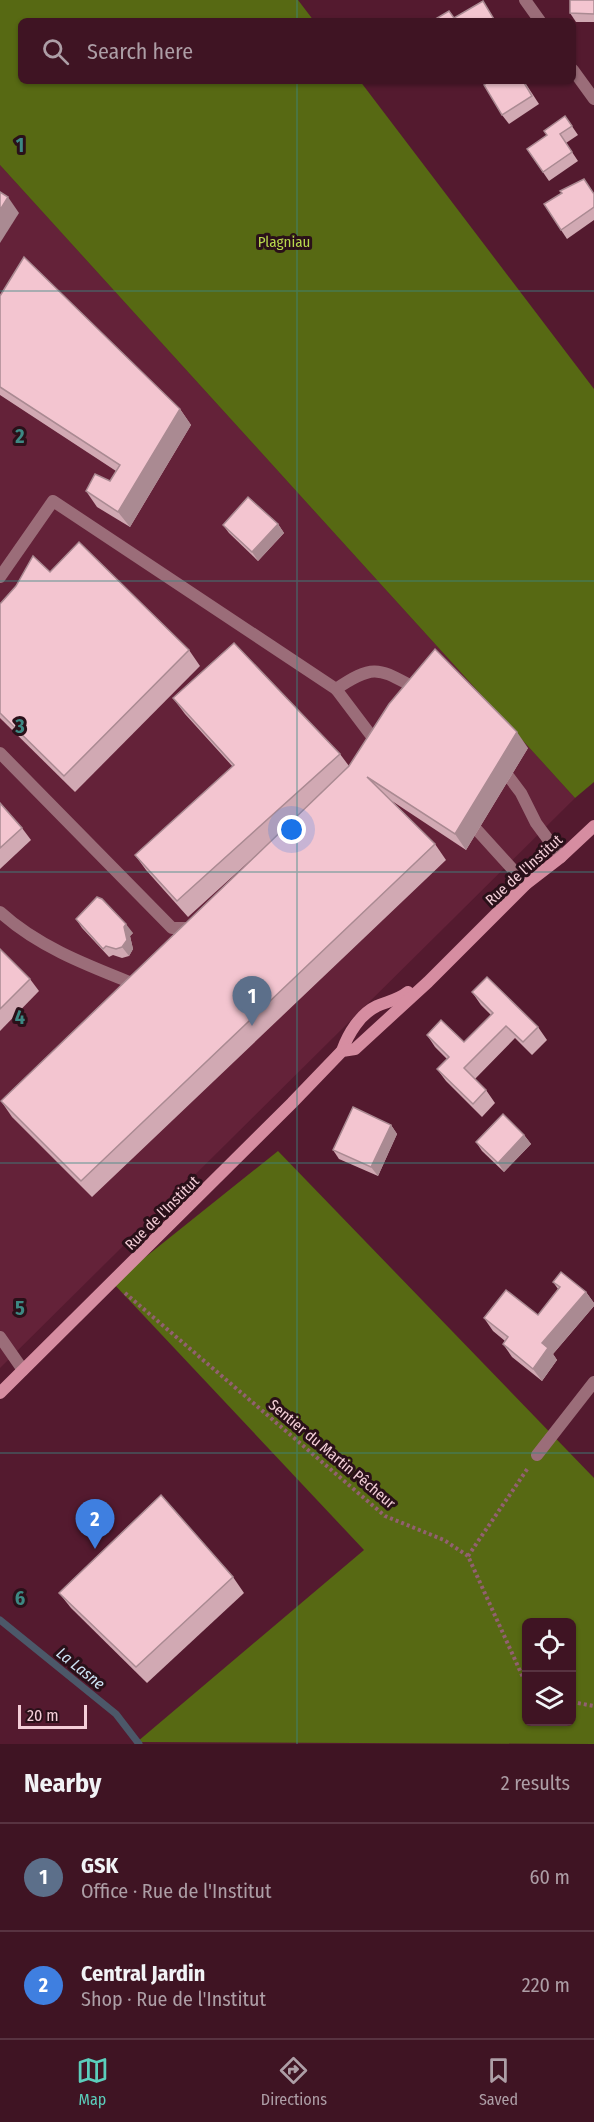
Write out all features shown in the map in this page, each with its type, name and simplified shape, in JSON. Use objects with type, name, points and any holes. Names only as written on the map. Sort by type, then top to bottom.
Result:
[{"type":"street","points":[[525,0],[538,18]]},
{"type":"street","points":[[576,74],[594,99]]},
{"type":"street","points":[[0,577],[53,501],[336,689],[379,745],[366,760]]},
{"type":"street","points":[[336,689],[356,675],[379,670],[422,691]]},
{"type":"street","points":[[0,753],[172,928],[203,924],[181,944]]},
{"type":"street","points":[[509,777],[521,793],[536,823],[561,857]]},
{"type":"street","name":"Rue de l'Institut","points":[[342,1051],[355,1049],[423,987],[526,884],[561,857],[594,826]]},
{"type":"street","points":[[477,830],[526,884]]},
{"type":"street","points":[[0,912],[16,927],[76,960],[137,984]]},
{"type":"street","name":"Rue de l'Institut","points":[[0,1393],[342,1051],[346,1037],[358,1021],[376,1007],[397,1001],[415,987],[423,987]]},
{"type":"street","points":[[0,1337],[23,1370]]},
{"type":"street","points":[[537,1455],[594,1382]]},
{"type":"path","name":"Sentier du Martin Pêcheur","points":[[112,1283],[385,1516],[444,1539],[468,1557],[522,1675]]},
{"type":"path","points":[[468,1557],[537,1455]]},
{"type":"path","points":[[576,1703],[594,1706]]},
{"type":"shaded area","points":[[0,165],[575,798],[0,1368]]},
{"type":"green space","name":"Plagniau","points":[[0,0],[298,0],[312,18],[18,18],[18,84],[362,84],[594,389],[594,782],[575,798],[0,165]]},
{"type":"green space","points":[[278,1151],[594,1478],[594,1744],[137,1742],[364,1550],[113,1283]]},
{"type":"building","points":[[570,0],[594,0],[594,14],[570,13]]},
{"type":"building","points":[[483,1],[493,18],[454,18]]},
{"type":"building","points":[[449,11],[454,18],[437,18]]},
{"type":"building","points":[[525,84],[532,96],[502,115],[484,85]]},
{"type":"building","points":[[565,116],[572,126],[560,134],[572,152],[543,172],[527,149],[547,135],[544,131]]},
{"type":"building","points":[[584,179],[594,194],[594,207],[561,230],[544,204],[562,193],[560,191]]},
{"type":"building","points":[[0,192],[8,197],[0,210]]},
{"type":"building","points":[[24,257],[180,409],[118,512],[86,491],[95,474],[110,481],[120,465],[0,387],[0,296]]},
{"type":"building","points":[[248,497],[278,524],[252,552],[223,525]]},
{"type":"building","points":[[79,542],[189,650],[64,776],[0,713],[0,604],[16,586],[33,556],[50,572]]},
{"type":"building","points":[[234,643],[340,754],[177,901],[135,855],[234,765],[173,698]]},
{"type":"building","points":[[435,649],[517,732],[455,834],[367,777],[435,844],[81,1181],[1,1101],[349,766],[389,704]]},
{"type":"building","points":[[0,803],[22,828],[0,848]]},
{"type":"building","points":[[97,897],[102,899],[126,924],[124,927],[127,940],[122,947],[116,949],[106,946],[103,949],[76,919]]},
{"type":"building","points":[[0,949],[30,979],[0,1009]]},
{"type":"building","points":[[487,977],[538,1027],[523,1042],[506,1026],[464,1068],[486,1090],[473,1104],[437,1069],[449,1057],[427,1035],[441,1020],[464,1042],[493,1013],[472,992]]},
{"type":"building","points":[[353,1107],[391,1125],[371,1167],[333,1150]]},
{"type":"building","points":[[503,1114],[524,1135],[498,1163],[476,1142]]},
{"type":"building","points":[[561,1272],[586,1292],[542,1343],[548,1348],[533,1369],[503,1344],[508,1337],[484,1318],[506,1290],[538,1315],[560,1287],[553,1282]]},
{"type":"building","points":[[161,1495],[233,1577],[136,1667],[59,1593]]},
{"type":"waterway","name":"La Lasne","points":[[0,1620],[116,1714],[139,1744]]},
{"type":"place","name":"GSK","points":[[252,1026]]},
{"type":"place","name":"Central Jardin","points":[[95,1549]]}]
